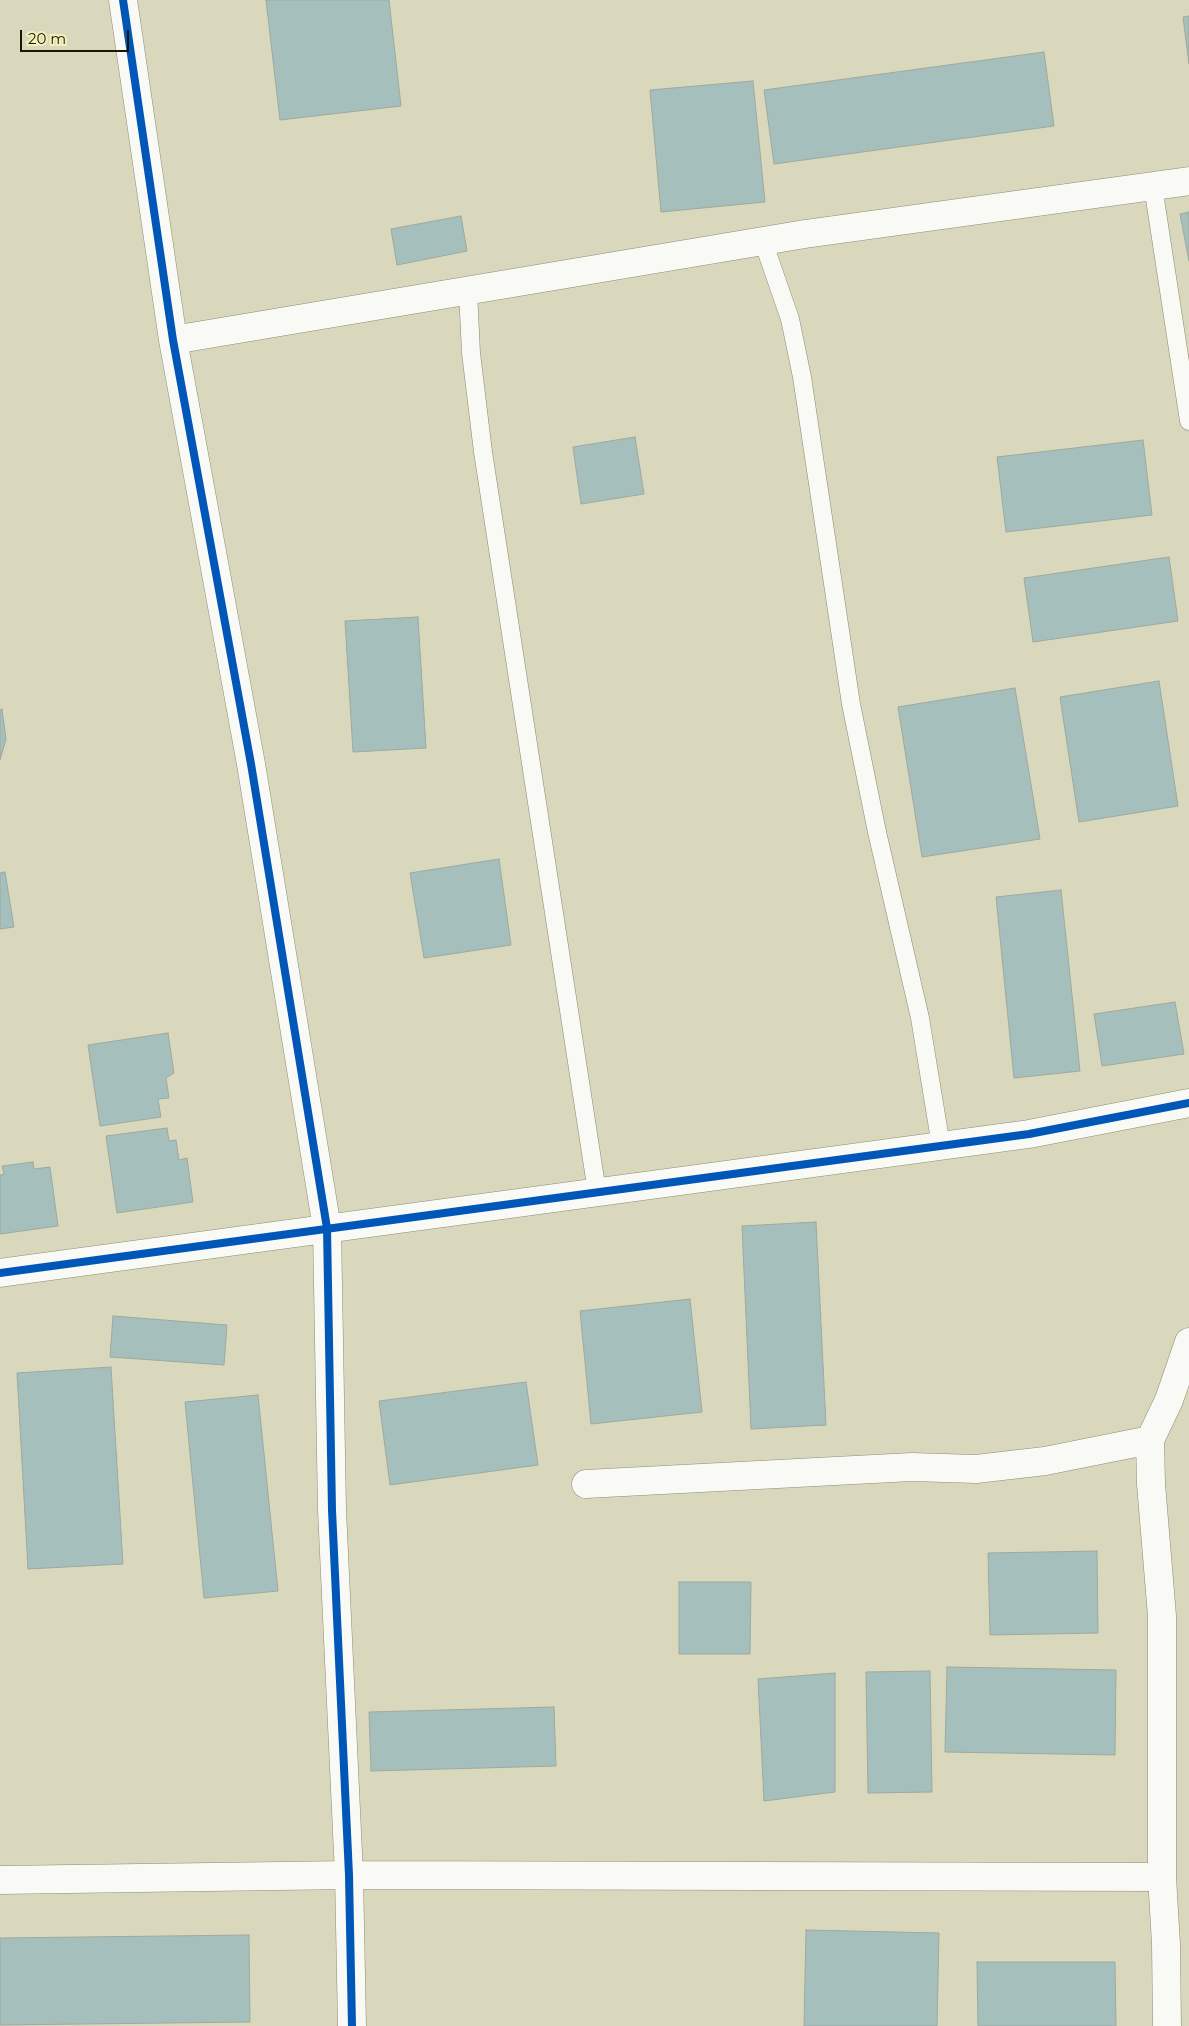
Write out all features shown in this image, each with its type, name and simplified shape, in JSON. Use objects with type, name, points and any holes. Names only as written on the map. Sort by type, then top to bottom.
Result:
[{"type":"street","points":[[123,0],[173,340],[251,764],[326,1228],[332,1510],[348,1875],[352,2026]]},
{"type":"street","points":[[173,340],[763,240],[1189,181]]},
{"type":"street","points":[[0,1273],[1188,1111]]},
{"type":"street","points":[[1167,2026],[1166,1944],[1162,1877],[1162,1616],[1151,1484],[1150,1440],[1169,1400],[1189,1342]]},
{"type":"street","points":[[586,1484],[912,1466],[976,1469],[1045,1461],[1150,1440]]},
{"type":"street","points":[[0,1880],[348,1875],[1162,1877]]},
{"type":"lane","points":[[1153,186],[1189,421]]},
{"type":"lane","points":[[763,240],[790,319],[802,377],[851,704],[877,832],[920,1018],[941,1146]]},
{"type":"lane","points":[[468,291],[471,353],[483,452],[597,1192]]},
{"type":"building","points":[[266,0],[389,0],[401,106],[280,120]]},
{"type":"building","points":[[1189,16],[1189,64],[1183,17]]},
{"type":"building","points":[[1044,52],[1054,126],[774,164],[764,90]]},
{"type":"building","points":[[753,81],[765,202],[661,212],[650,90]]},
{"type":"building","points":[[1189,212],[1189,261],[1180,214]]},
{"type":"building","points":[[461,216],[467,251],[397,265],[391,229]]},
{"type":"building","points":[[635,437],[644,494],[581,504],[573,447]]},
{"type":"building","points":[[1143,440],[1152,515],[1006,532],[997,457]]},
{"type":"building","points":[[1169,557],[1178,621],[1033,642],[1024,578]]},
{"type":"building","points":[[418,617],[426,748],[353,752],[345,621]]},
{"type":"building","points":[[1159,681],[1178,806],[1079,822],[1060,697]]},
{"type":"building","points":[[1015,688],[1040,839],[922,857],[898,707]]},
{"type":"building","points":[[2,709],[6,739],[0,760],[0,710]]},
{"type":"building","points":[[499,859],[511,945],[424,958],[410,873]]},
{"type":"building","points":[[5,872],[14,927],[0,929],[0,873]]},
{"type":"building","points":[[1061,890],[1080,1071],[1014,1078],[996,897]]},
{"type":"building","points":[[1175,1002],[1184,1054],[1102,1066],[1094,1014]]},
{"type":"building","points":[[168,1033],[174,1073],[166,1078],[169,1098],[158,1099],[161,1117],[100,1126],[88,1045]]},
{"type":"building","points":[[167,1128],[169,1141],[176,1140],[179,1160],[187,1158],[193,1202],[117,1213],[106,1136]]},
{"type":"building","points":[[33,1162],[34,1169],[50,1167],[58,1226],[0,1234],[0,1175],[4,1174],[2,1166]]},
{"type":"building","points":[[816,1222],[826,1425],[751,1429],[742,1226]]},
{"type":"building","points":[[690,1299],[702,1412],[591,1424],[580,1311]]},
{"type":"building","points":[[113,1316],[227,1325],[224,1365],[110,1357]]},
{"type":"building","points":[[111,1367],[123,1564],[28,1569],[17,1373]]},
{"type":"building","points":[[526,1382],[538,1465],[390,1485],[379,1401]]},
{"type":"building","points":[[258,1395],[278,1591],[204,1598],[185,1402]]},
{"type":"building","points":[[1097,1551],[1098,1633],[990,1635],[988,1553]]},
{"type":"building","points":[[679,1582],[751,1582],[750,1654],[679,1654]]},
{"type":"building","points":[[947,1667],[1116,1670],[1115,1755],[945,1752]]},
{"type":"building","points":[[930,1671],[932,1792],[868,1793],[866,1672]]},
{"type":"building","points":[[835,1673],[835,1792],[764,1801],[758,1679]]},
{"type":"building","points":[[554,1707],[556,1766],[371,1771],[369,1712]]},
{"type":"building","points":[[806,1930],[939,1933],[937,2026],[804,2026]]},
{"type":"building","points":[[249,1935],[250,2022],[0,2025],[0,1938]]},
{"type":"building","points":[[977,1962],[1115,1962],[1116,2026],[978,2026]]},
{"type":"cycle path","points":[[123,0],[173,340],[251,764],[327,1228],[332,1510],[349,1875],[352,2026]]},
{"type":"cycle path","points":[[0,1273],[1029,1134],[1189,1103]]}]
